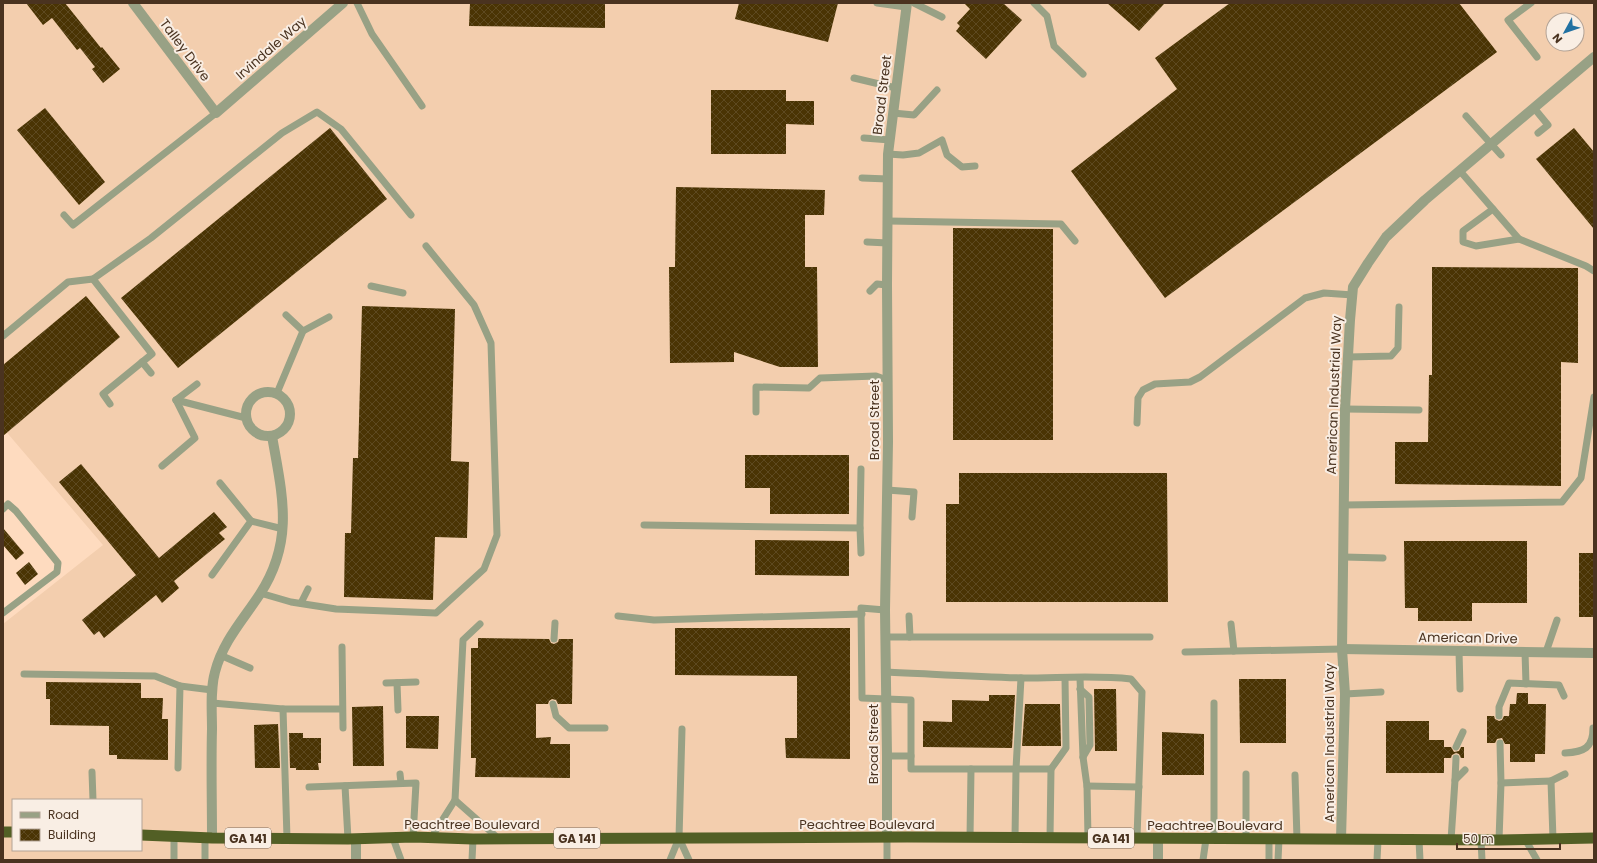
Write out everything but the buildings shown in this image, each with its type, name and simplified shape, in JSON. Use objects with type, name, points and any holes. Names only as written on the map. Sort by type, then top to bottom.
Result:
[{"type":"highway","name":"Peachtree Boulevard","points":[[142,835],[208,838],[352,839],[413,837],[473,839],[1158,838],[1378,840],[1593,838]]},
{"type":"street","name":"Talley Drive","points":[[133,3],[216,113]]},
{"type":"street","name":"Irvindale Way","points":[[216,113],[343,3]]},
{"type":"street","name":"Broad Street","points":[[887,838],[885,610],[888,380],[888,154],[896,88],[909,4]]},
{"type":"street","name":"American Industrial Way","points":[[1341,839],[1345,694],[1342,649],[1345,409],[1352,295],[1354,287],[1386,237],[1425,200],[1594,57]]},
{"type":"street","points":[[266,391],[277,393],[287,402],[291,414],[288,425],[279,434],[264,436],[256,432],[248,423],[246,418],[248,404],[255,396],[266,391]]},
{"type":"street","points":[[208,838],[212,690],[215,672],[220,655],[231,634],[260,594],[277,560],[283,529],[282,500],[272,436]]},
{"type":"street","name":"American Drive","points":[[1342,649],[1594,653]]},
{"type":"street","points":[[1158,838],[1158,860]]},
{"type":"street","points":[[352,839],[356,860]]},
{"type":"lane","points":[[357,3],[372,34],[422,106]]},
{"type":"lane","points":[[877,3],[909,4],[942,17]]},
{"type":"lane","points":[[1034,3],[1047,16],[1054,46],[1083,74]]},
{"type":"lane","points":[[1531,3],[1508,20],[1537,57]]},
{"type":"lane","points":[[854,78],[896,88]]},
{"type":"lane","points":[[893,113],[914,114],[937,90]]},
{"type":"lane","points":[[1534,108],[1548,125],[1538,133]]},
{"type":"lane","points":[[3,336],[68,282],[93,279],[150,238],[282,133],[317,112],[341,129],[411,214]]},
{"type":"lane","points":[[64,215],[73,224],[216,113]]},
{"type":"lane","points":[[1466,116],[1501,155]]},
{"type":"lane","points":[[864,138],[890,140]]},
{"type":"lane","points":[[888,154],[903,155],[919,153],[942,140],[947,155],[962,167],[975,166]]},
{"type":"lane","points":[[1460,171],[1519,239],[1586,266],[1594,271]]},
{"type":"lane","points":[[862,178],[888,179]]},
{"type":"lane","points":[[1493,209],[1463,231],[1464,242],[1476,246],[1519,239]]},
{"type":"lane","points":[[888,221],[1061,224],[1075,241]]},
{"type":"lane","points":[[867,242],[888,243]]},
{"type":"lane","points":[[260,594],[336,609],[436,613],[484,569],[497,535],[491,343],[474,305],[426,246]]},
{"type":"lane","points":[[93,279],[152,354],[103,394],[110,404]]},
{"type":"lane","points":[[870,291],[878,284],[887,285]]},
{"type":"lane","points":[[371,286],[403,293]]},
{"type":"lane","points":[[1137,423],[1138,398],[1143,390],[1155,384],[1190,382],[1200,377],[1305,298],[1324,293],[1352,295]]},
{"type":"lane","points":[[1348,357],[1391,356],[1398,348],[1399,307]]},
{"type":"lane","points":[[286,315],[303,331]]},
{"type":"lane","points":[[277,393],[303,331],[329,317]]},
{"type":"lane","points":[[142,362],[151,372]]},
{"type":"lane","points":[[756,412],[756,387],[809,388],[820,378],[876,376],[888,380]]},
{"type":"lane","points":[[176,400],[197,384]]},
{"type":"lane","points":[[1344,505],[1562,502],[1581,478],[1594,397]]},
{"type":"lane","points":[[176,400],[246,418]]},
{"type":"lane","points":[[162,466],[195,438],[176,400]]},
{"type":"lane","points":[[1345,409],[1419,410]]},
{"type":"lane","points":[[861,469],[860,528],[862,553]]},
{"type":"lane","points":[[220,483],[251,522],[283,529]]},
{"type":"lane","points":[[887,490],[914,492],[912,517]]},
{"type":"lane","points":[[3,509],[8,504],[58,563],[57,572],[3,613]]},
{"type":"lane","points":[[212,575],[251,522]]},
{"type":"lane","points":[[644,525],[860,528]]},
{"type":"lane","points":[[1344,557],[1383,558]]},
{"type":"lane","points":[[301,603],[308,589]]},
{"type":"lane","points":[[885,610],[861,608],[862,698],[911,700],[911,769],[1051,769]]},
{"type":"lane","points":[[618,616],[654,620],[862,614]]},
{"type":"lane","points":[[909,616],[910,637]]},
{"type":"lane","points":[[1546,652],[1557,620]]},
{"type":"lane","points":[[554,639],[555,622]]},
{"type":"lane","points":[[431,838],[455,800],[463,640],[480,624]]},
{"type":"lane","points":[[1231,624],[1234,651]]},
{"type":"lane","points":[[885,637],[1150,637]]},
{"type":"lane","points":[[342,647],[342,728]]},
{"type":"lane","points":[[1185,652],[1342,649]]},
{"type":"lane","points":[[1459,651],[1460,689]]},
{"type":"lane","points":[[1525,652],[1526,684]]},
{"type":"lane","points":[[220,655],[250,668]]},
{"type":"lane","points":[[886,672],[1021,678],[1109,677],[1131,679],[1142,692],[1138,838]]},
{"type":"lane","points":[[24,674],[155,676],[180,686],[212,690]]},
{"type":"lane","points":[[1015,838],[1016,769],[1021,678]]},
{"type":"lane","points":[[1050,838],[1051,769],[1066,748],[1064,678]]},
{"type":"lane","points":[[1080,678],[1083,757],[1087,786],[1088,838]]},
{"type":"lane","points":[[386,683],[416,682]]},
{"type":"lane","points":[[397,683],[398,710]]},
{"type":"lane","points":[[1499,716],[1498,706],[1509,683],[1559,685],[1564,696]]},
{"type":"lane","points":[[178,768],[180,686]]},
{"type":"lane","points":[[1345,694],[1381,692]]},
{"type":"lane","points":[[212,703],[283,709],[342,709]]},
{"type":"lane","points":[[1204,860],[1210,839],[1214,703]]},
{"type":"lane","points":[[553,704],[556,716],[569,728],[605,728]]},
{"type":"lane","points":[[283,709],[286,838]]},
{"type":"lane","points":[[1565,753],[1577,753],[1588,747],[1593,738],[1593,728]]},
{"type":"lane","points":[[670,860],[679,838],[682,729]]},
{"type":"lane","points":[[1456,747],[1463,732]]},
{"type":"lane","points":[[1499,840],[1501,783],[1500,744]]},
{"type":"lane","points":[[887,756],[911,756]]},
{"type":"lane","points":[[1451,840],[1456,758]]},
{"type":"lane","points":[[970,838],[971,769]]},
{"type":"lane","points":[[1455,780],[1465,770]]},
{"type":"lane","points":[[92,772],[93,799]]},
{"type":"lane","points":[[400,774],[401,783]]},
{"type":"lane","points":[[1246,774],[1246,839]]},
{"type":"lane","points":[[1501,783],[1551,781],[1565,774]]},
{"type":"lane","points":[[1295,775],[1297,839]]},
{"type":"lane","points":[[1551,781],[1553,839]]},
{"type":"lane","points":[[309,788],[416,783],[413,837]]},
{"type":"lane","points":[[345,786],[352,839]]},
{"type":"lane","points":[[1087,786],[1139,787]]},
{"type":"lane","points":[[455,800],[499,839]]},
{"type":"lane","points":[[174,836],[174,860]]},
{"type":"lane","points":[[205,860],[208,838]]},
{"type":"lane","points":[[393,838],[401,860]]},
{"type":"lane","points":[[679,838],[689,860]]},
{"type":"lane","points":[[887,838],[887,860]]},
{"type":"lane","points":[[472,860],[473,839]]},
{"type":"lane","points":[[1269,860],[1274,839]]},
{"type":"lane","points":[[1274,839],[1278,860]]},
{"type":"lane","points":[[1525,839],[1537,860]]},
{"type":"lane","points":[[1377,860],[1378,840]]},
{"type":"lane","points":[[1419,840],[1420,860]]},
{"type":"lane","points":[[1481,840],[1482,860]]},
{"type":"shaded area","points":[[3,3],[1594,3],[1594,860],[3,860],[3,624],[103,545],[3,428]]}]
